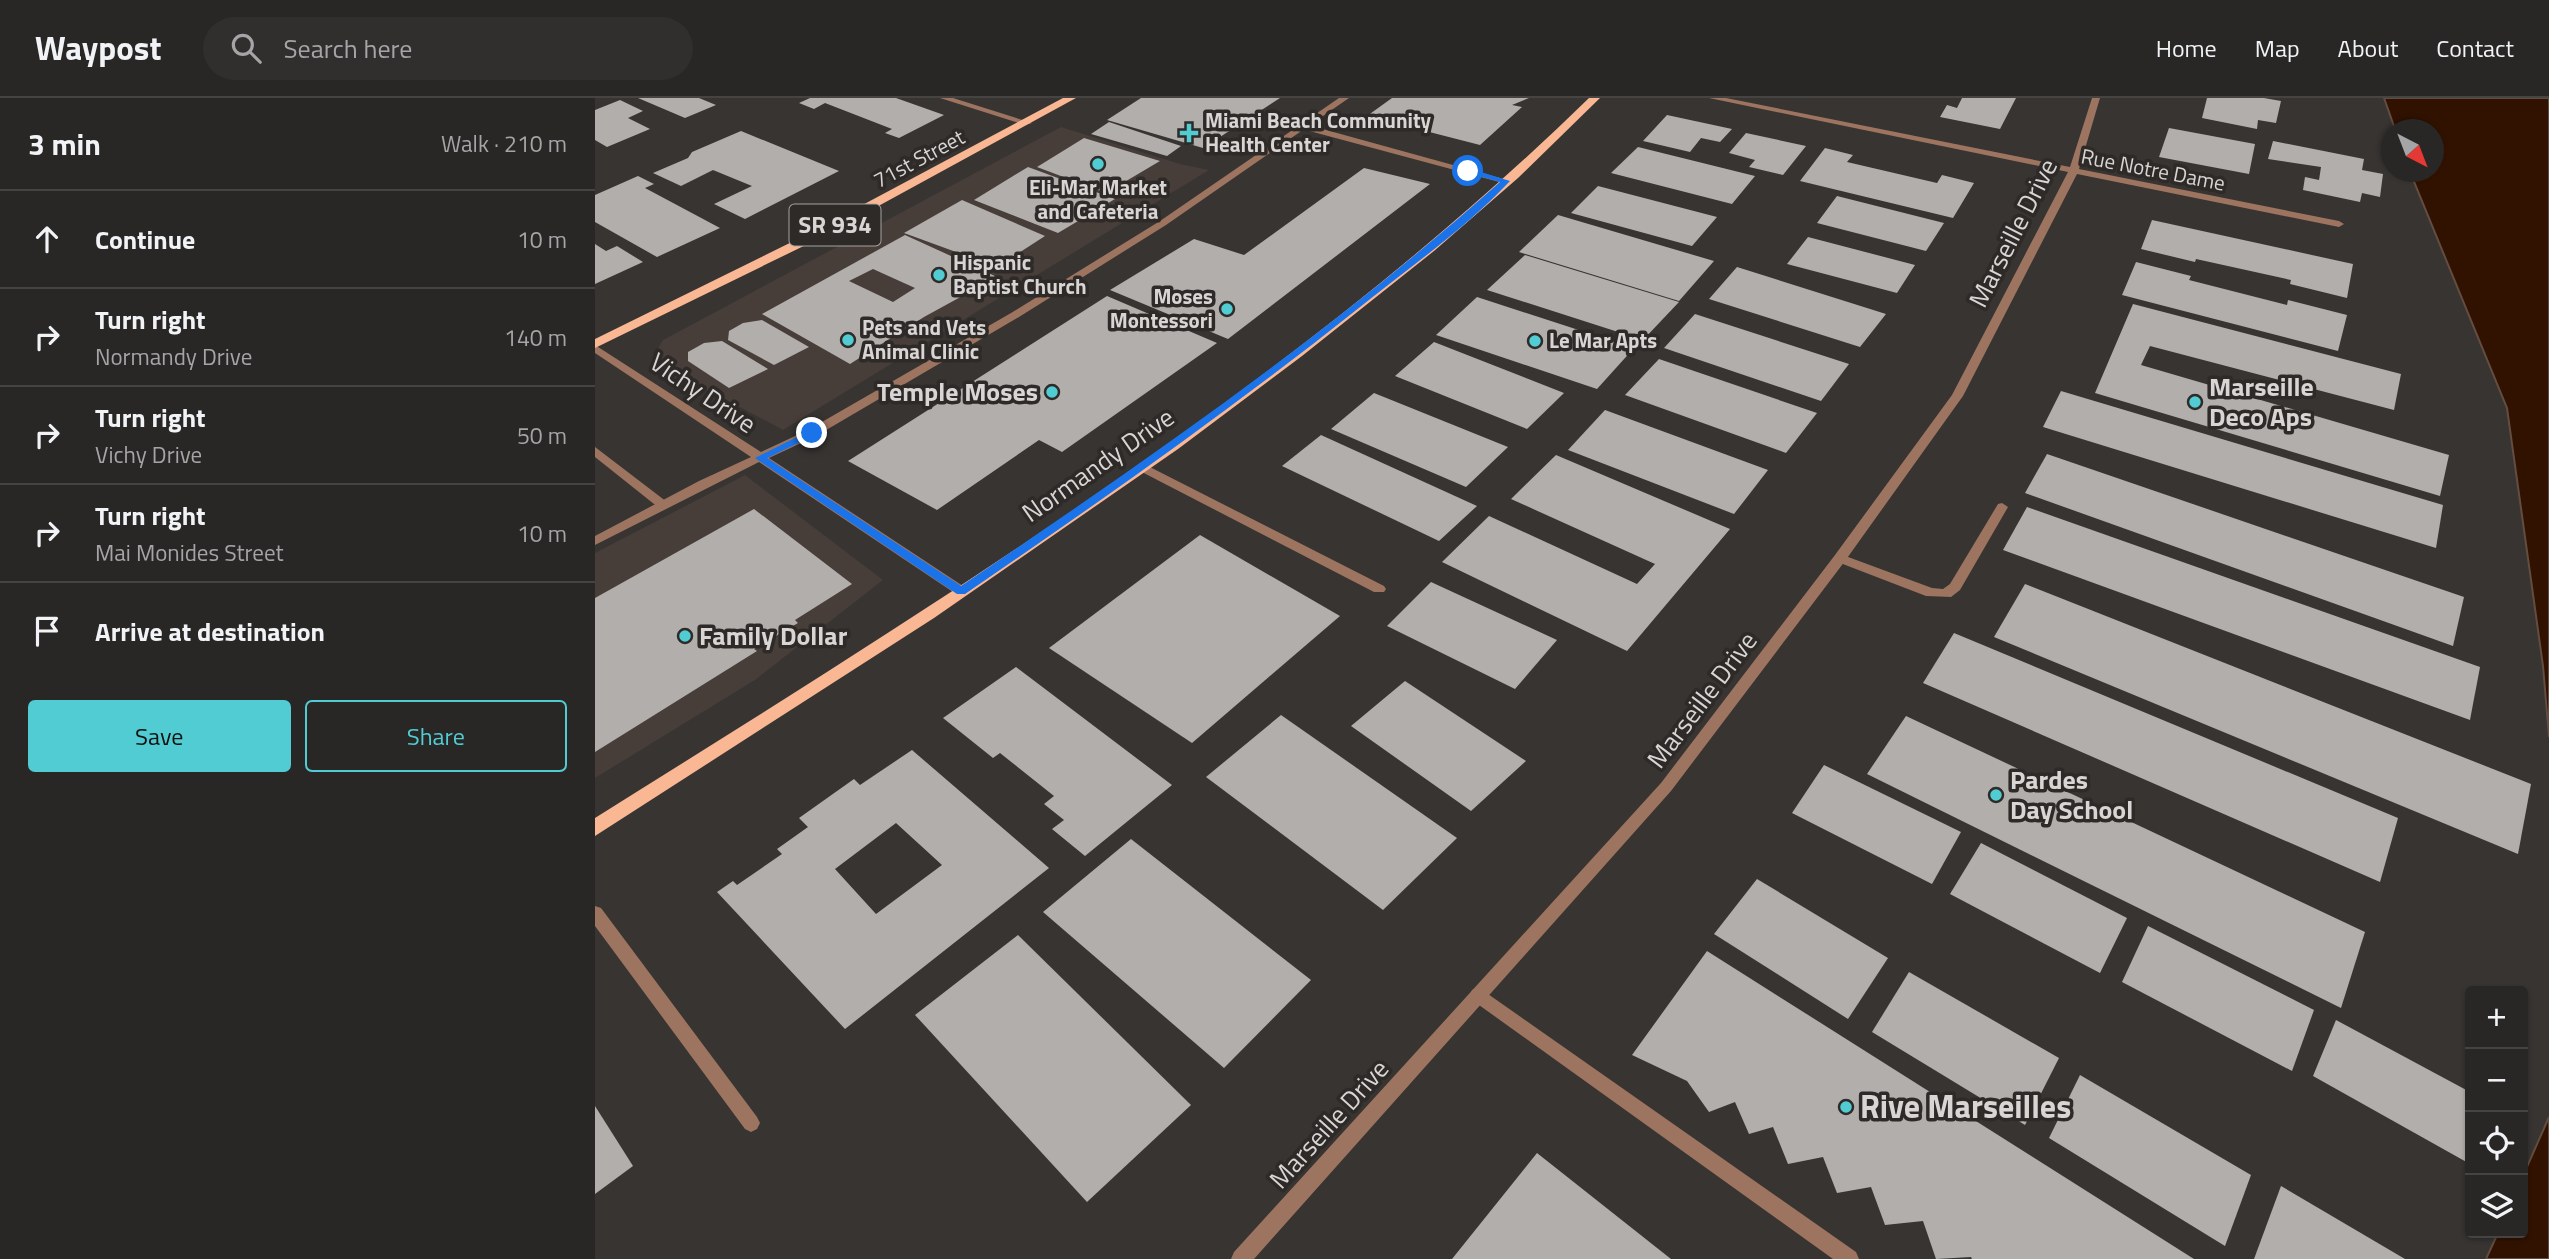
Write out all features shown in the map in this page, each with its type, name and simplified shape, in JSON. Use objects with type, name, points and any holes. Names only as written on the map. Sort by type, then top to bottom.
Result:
[{"type":"main road","name":"71st Street","points":[[595,346],[814,236],[1071,98]]},
{"type":"main road","name":"Normandy Drive","points":[[595,828],[961,591],[1142,467],[1364,302],[1506,181],[1595,98]]},
{"type":"street","points":[[944,98],[1028,123]]},
{"type":"street","points":[[595,541],[812,433],[1015,315],[1163,223],[1345,98]]},
{"type":"street","name":"Rue Notre Dame","points":[[1713,98],[2339,224]]},
{"type":"street","name":"Marseille Drive","points":[[1241,1259],[1666,787],[1840,558],[1957,396],[2073,172],[2096,98]]},
{"type":"street","points":[[1305,127],[1506,181]]},
{"type":"street","name":"Vichy Drive","points":[[595,346],[961,591]]},
{"type":"street","points":[[595,451],[663,505]]},
{"type":"street","points":[[1142,467],[1379,589]]},
{"type":"street","points":[[1840,558],[1931,593],[1946,594],[1955,587],[2003,507]]},
{"type":"street","points":[[595,913],[751,1123]]},
{"type":"street","points":[[1478,995],[1849,1259]]},
{"type":"shaded area","points":[[2384,98],[2549,98],[2549,737],[2543,666],[2507,408],[2414,182],[2444,182],[2444,119],[2391,119]]},
{"type":"shaded area","points":[[1061,127],[1180,164],[1209,170],[783,430],[666,368],[655,353],[663,340]]},
{"type":"shaded area","name":"Family Dollar","points":[[745,475],[883,580],[755,680],[595,778],[595,553]]},
{"type":"shaded area","points":[[2549,1117],[2549,1259],[2486,1259],[2496,1238],[2528,1238],[2528,1165]]},
{"type":"building","points":[[638,98],[699,98],[716,105],[685,118]]},
{"type":"building","points":[[810,98],[896,98],[944,115],[899,138],[885,133],[892,129],[825,103],[814,109],[799,103]]},
{"type":"building","name":"Miami Beach Community Health Center","points":[[1141,98],[1280,98],[1203,148],[1107,120]]},
{"type":"building","points":[[1392,98],[1529,98],[1512,105],[1522,107],[1480,145],[1367,116]]},
{"type":"building","points":[[1962,98],[2016,98],[2000,129],[1940,117],[1947,105],[1957,108]]},
{"type":"building","points":[[2207,98],[2264,98],[2281,101],[2276,123],[2258,120],[2257,129],[2202,118]]},
{"type":"building","points":[[620,100],[643,111],[628,118],[650,129],[607,147],[595,140],[595,110]]},
{"type":"building","points":[[1667,115],[1732,129],[1720,142],[1701,138],[1690,152],[1643,141]]},
{"type":"building","points":[[1109,122],[1181,146],[1167,156],[1091,134]]},
{"type":"building","points":[[2169,128],[2255,144],[2249,174],[2159,157]]},
{"type":"building","points":[[741,131],[839,171],[745,219],[714,204],[752,186],[713,170],[681,186],[653,173],[688,158],[692,152]]},
{"type":"building","points":[[1746,133],[1806,146],[1783,175],[1749,167],[1755,160],[1729,153]]},
{"type":"building","name":"Eli-Mar Market and Cafeteria","points":[[1084,138],[1160,161],[1106,193],[1037,167]]},
{"type":"building","points":[[2273,141],[2364,159],[2362,170],[2381,174],[2380,197],[2362,193],[2360,202],[2303,190],[2305,177],[2319,180],[2321,167],[2268,159]]},
{"type":"building","points":[[1638,147],[1755,176],[1732,204],[1611,173]]},
{"type":"building","points":[[1825,148],[1853,155],[1847,162],[1937,183],[1942,175],[1974,183],[1953,218],[1800,181]]},
{"type":"building","points":[[1028,167],[1115,199],[1058,233],[974,200]]},
{"type":"building","points":[[1364,168],[1430,184],[1228,339],[1110,290],[1194,239],[1244,255]]},
{"type":"building","points":[[638,176],[654,184],[645,188],[720,228],[657,257],[595,222],[595,195]]},
{"type":"building","points":[[1598,186],[1717,217],[1692,246],[1571,213]]},
{"type":"building","points":[[1837,196],[1944,223],[1926,251],[1817,223]]},
{"type":"building","points":[[962,200],[1045,236],[997,267],[904,233]]},
{"type":"building","points":[[1558,215],[1714,261],[1679,301],[1519,252]]},
{"type":"building","points":[[2152,220],[2353,264],[2347,298],[2290,284],[2291,280],[2141,249]]},
{"type":"building","points":[[905,235],[997,277],[924,317],[850,364],[762,314]],"holes":[[[873,269],[915,288],[893,302],[849,281]]]},
{"type":"building","points":[[1808,237],[1915,265],[1897,293],[1787,264]]},
{"type":"building","points":[[595,244],[606,251],[617,246],[643,262],[595,284]]},
{"type":"building","points":[[1525,255],[1679,302],[1643,340],[1487,290]]},
{"type":"building","points":[[2136,262],[2191,276],[2189,280],[2287,305],[2288,300],[2347,315],[2338,351],[2122,295]]},
{"type":"building","points":[[1737,267],[1886,314],[1860,347],[1709,299]]},
{"type":"building","name":"Temple Moses","points":[[1107,296],[1217,343],[1062,452],[1039,440],[937,510],[848,461]]},
{"type":"building","name":"Le Mar Apts","points":[[1477,297],[1634,348],[1597,389],[1436,335]]},
{"type":"building","name":"Marseille Deco Aps","points":[[2133,304],[2401,374],[2394,410],[2150,346],[2141,365],[2449,455],[2440,496],[2095,393]]},
{"type":"building","points":[[1695,314],[1849,364],[1821,401],[1664,348]]},
{"type":"building","points":[[762,320],[809,347],[774,365],[728,340],[729,331],[743,323]]},
{"type":"building","points":[[722,341],[768,369],[729,388],[688,361],[688,352],[704,343]]},
{"type":"building","points":[[1434,342],[1564,393],[1527,429],[1395,376]]},
{"type":"building","points":[[1659,359],[1817,413],[1786,453],[1625,395]]},
{"type":"building","points":[[2061,391],[2443,505],[2436,548],[2043,427]]},
{"type":"building","points":[[1374,393],[1508,447],[1466,487],[1331,429]]},
{"type":"building","points":[[1605,410],[1768,470],[1734,514],[1568,450]]},
{"type":"building","points":[[1321,435],[1477,506],[1439,541],[1282,466]]},
{"type":"building","points":[[2047,454],[2464,597],[2453,646],[2025,493]]},
{"type":"building","points":[[1556,455],[1730,529],[1627,651],[1442,562],[1489,516],[1637,584],[1655,564],[1511,499]]},
{"type":"building","points":[[2027,507],[2480,667],[2470,720],[2003,550]]},
{"type":"building","name":"Family Dollar","points":[[754,509],[852,584],[795,620],[798,623],[754,649],[757,651],[595,752],[595,598]]},
{"type":"building","points":[[1200,535],[1340,616],[1192,743],[1049,648]]},
{"type":"building","points":[[1431,582],[1557,640],[1515,689],[1387,626]]},
{"type":"building","points":[[2025,584],[2531,784],[2518,854],[1994,637]]},
{"type":"building","points":[[1954,633],[2398,818],[2380,882],[1923,683]]},
{"type":"building","points":[[1016,667],[1172,785],[1085,856],[1052,829],[1064,820],[1044,804],[1054,796],[1000,753],[993,758],[943,718]]},
{"type":"building","points":[[1405,681],[1526,761],[1471,811],[1351,726]]},
{"type":"building","points":[[1281,715],[1457,838],[1383,910],[1206,777]]},
{"type":"building","points":[[1906,716],[2365,932],[2341,1008],[1867,774]]},
{"type":"building","points":[[912,750],[1049,868],[845,1029],[717,892],[733,881],[737,885],[782,854],[777,849],[808,827],[799,818],[854,779],[860,785]],"holes":[[[896,823],[942,865],[876,914],[835,869]]]},
{"type":"building","points":[[1824,765],[1961,832],[1932,884],[1792,813]]},
{"type":"building","points":[[1131,839],[1311,980],[1224,1068],[1043,912]]},
{"type":"building","points":[[1981,843],[2127,918],[2100,973],[1950,894]]},
{"type":"building","points":[[1757,879],[1888,958],[1848,1019],[1714,934]]},
{"type":"building","points":[[2148,926],[2314,1010],[2292,1071],[2122,982]]},
{"type":"building","points":[[1018,935],[1191,1105],[1087,1202],[915,1015]]},
{"type":"building","name":"Rive Marseilles","points":[[1707,951],[2194,1259],[1936,1259],[1923,1221],[1885,1225],[1871,1187],[1837,1193],[1823,1157],[1788,1164],[1773,1127],[1749,1134],[1735,1102],[1709,1112],[1687,1081],[1632,1055]]},
{"type":"building","points":[[1909,972],[2059,1058],[2025,1125],[1872,1032]]},
{"type":"building","points":[[2336,1020],[2465,1089],[2465,1161],[2313,1076]]},
{"type":"building","points":[[2080,1075],[2251,1175],[2225,1246],[2049,1138]]},
{"type":"building","points":[[595,1106],[633,1166],[595,1194]]},
{"type":"building","points":[[1537,1153],[1671,1259],[1452,1259]]},
{"type":"building","points":[[2281,1186],[2405,1259],[2254,1259]]},
{"type":"place","name":"Miami Beach Community Health Center","points":[[1189,133]]},
{"type":"place","name":"Eli-Mar Market and Cafeteria","points":[[1098,164]]},
{"type":"place","name":"Hispanic Baptist Church","points":[[939,275]]},
{"type":"place","name":"Moses Montessori","points":[[1227,309]]},
{"type":"place","name":"Pets and Vets Animal Clinic","points":[[848,340]]},
{"type":"place","name":"Le Mar Apts","points":[[1535,341]]},
{"type":"place","name":"Temple Moses","points":[[1052,392]]},
{"type":"place","name":"Marseille Deco Aps","points":[[2195,402]]},
{"type":"place","name":"Family Dollar","points":[[685,636]]},
{"type":"place","name":"Pardes Day School","points":[[1996,795]]},
{"type":"place","name":"Rive Marseilles","points":[[1846,1107]]},
{"type":"route","points":[[812,433],[760,458],[961,591],[1142,467],[1280,366],[1445,236],[1506,181],[1468,171]]}]
